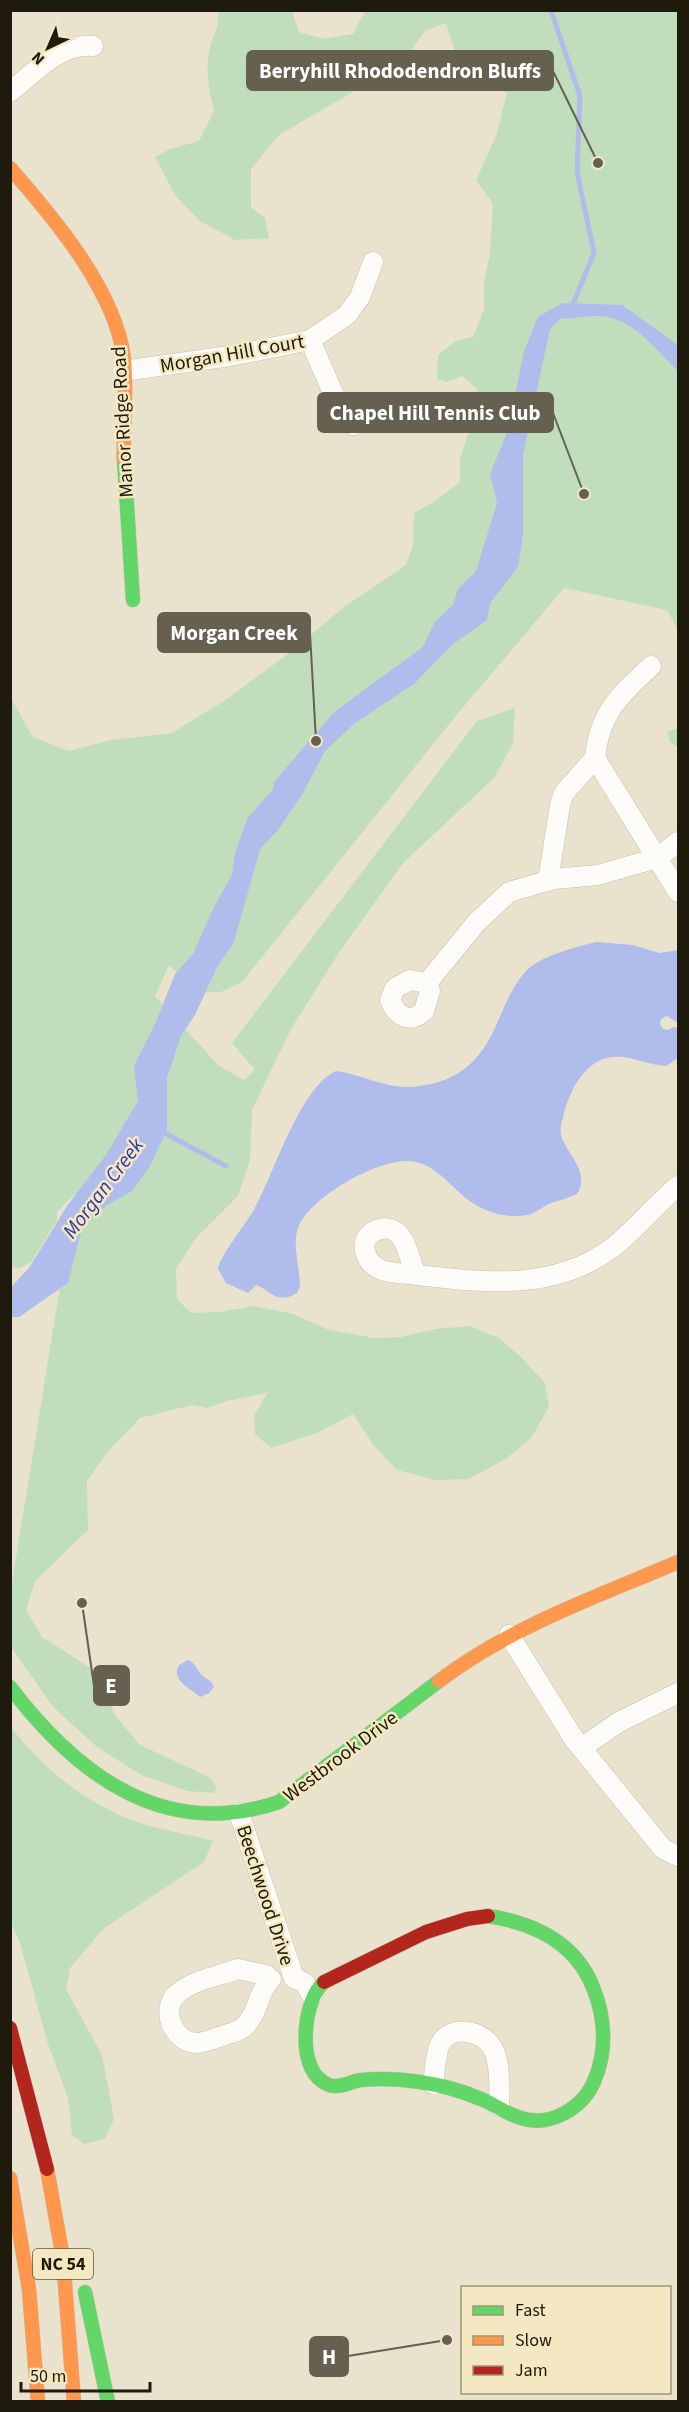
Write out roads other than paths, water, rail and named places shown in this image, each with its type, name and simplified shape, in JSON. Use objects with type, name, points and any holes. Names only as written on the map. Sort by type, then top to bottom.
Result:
[{"type":"main road","name":"Manor Ridge Road","points":[[10,168],[56,220],[86,263],[105,301],[122,351],[125,481],[133,600]]},
{"type":"main road","name":"Westbrook Drive","points":[[10,1687],[44,1728],[86,1765],[116,1786],[146,1802],[193,1814],[255,1811],[279,1802],[468,1659],[509,1635],[678,1562]]},
{"type":"main road","points":[[488,1916],[512,1919],[546,1933],[566,1947],[591,1980],[598,1998],[603,2023],[602,2060],[587,2095],[570,2111],[554,2118],[518,2117],[499,2106],[462,2091],[433,2084],[380,2079],[356,2080],[333,2086],[319,2079],[311,2071],[306,2060],[312,1996],[328,1979],[444,1924],[488,1916]]},
{"type":"main road","name":"NC 54","points":[[10,2028],[38,2128],[60,2237],[70,2324],[74,2402]]},
{"type":"main road","points":[[38,2128],[56,2151],[66,2196]]},
{"type":"main road","name":"NC 54","points":[[10,2178],[21,2229],[28,2280],[38,2402]]},
{"type":"main road","points":[[81,2274],[108,2402]]},
{"type":"street","points":[[10,92],[60,53],[73,46],[93,46]]},
{"type":"street","name":"Morgan Hill Court","points":[[123,371],[230,356],[310,340],[347,315],[360,297],[374,262]]},
{"type":"street","points":[[310,340],[333,393],[353,425]]},
{"type":"street","points":[[548,881],[564,793],[595,758],[599,730],[610,708],[651,666]]},
{"type":"street","points":[[595,758],[678,892]]},
{"type":"street","points":[[427,983],[476,923],[509,892],[548,881],[598,875],[657,858],[678,842]]},
{"type":"street","points":[[416,1274],[468,1282],[542,1279],[567,1272],[612,1248],[678,1186]]},
{"type":"street","points":[[509,1635],[581,1748],[663,1849],[678,1856]]},
{"type":"street","points":[[581,1748],[620,1722],[678,1693]]},
{"type":"street","name":"Beechwood Drive","points":[[238,1813],[294,1978]]},
{"type":"street","name":"Beechwood Drive","points":[[271,1979],[266,1975],[238,1969],[186,1988],[176,1995],[170,2006],[170,2019],[174,2031],[184,2039],[196,2043],[242,2029],[257,2008],[260,1993],[278,1973],[305,1983],[312,1996]]},
{"type":"street","points":[[433,2084],[440,2045],[450,2034],[460,2032],[479,2034],[493,2048],[497,2057],[499,2106]]},
{"type":"water","points":[[562,303],[622,305],[678,345],[678,371],[637,331],[618,320],[596,316],[560,319],[550,329],[523,455],[523,535],[518,567],[490,603],[487,620],[453,644],[415,683],[355,723],[325,751],[303,793],[278,830],[260,849],[234,942],[216,969],[195,1015],[181,1036],[167,1078],[167,1130],[150,1166],[132,1191],[106,1206],[82,1228],[68,1283],[19,1317],[11,1317],[11,1287],[29,1268],[67,1206],[106,1155],[138,1101],[134,1066],[156,1022],[175,974],[193,954],[213,909],[232,875],[235,853],[247,819],[273,789],[274,782],[334,712],[423,647],[434,623],[453,605],[458,589],[476,571],[497,503],[490,474],[508,430],[524,351],[538,317]]},
{"type":"water","points":[[596,942],[633,945],[659,953],[678,950],[678,1058],[666,1066],[626,1057],[602,1059],[580,1078],[567,1104],[560,1129],[564,1142],[580,1171],[581,1186],[577,1194],[551,1203],[531,1214],[502,1215],[484,1209],[467,1199],[440,1175],[423,1164],[402,1161],[386,1165],[349,1180],[317,1203],[305,1216],[296,1235],[300,1286],[297,1293],[284,1298],[275,1296],[256,1285],[248,1293],[226,1283],[218,1269],[219,1264],[252,1213],[299,1114],[322,1081],[336,1071],[390,1085],[408,1087],[440,1082],[453,1076],[474,1060],[483,1049],[514,987],[528,969],[551,956]]},
{"type":"water","points":[[188,1660],[212,1683],[214,1687],[209,1693],[200,1697],[179,1679],[177,1670],[179,1665]]},
{"type":"waterway","points":[[551,10],[580,96],[577,172],[594,253],[571,309]]},
{"type":"waterway","points":[[159,1130],[226,1166]]},
{"type":"place","name":"Berryhill Rhododendron Bluffs","points":[[598,163]]},
{"type":"place","name":"Chapel Hill Tennis Club","points":[[584,494]]},
{"type":"place","name":"Morgan Creek","points":[[316,741]]},
{"type":"place","name":"E","points":[[82,1603]]},
{"type":"place","name":"H","points":[[447,2340]]}]
